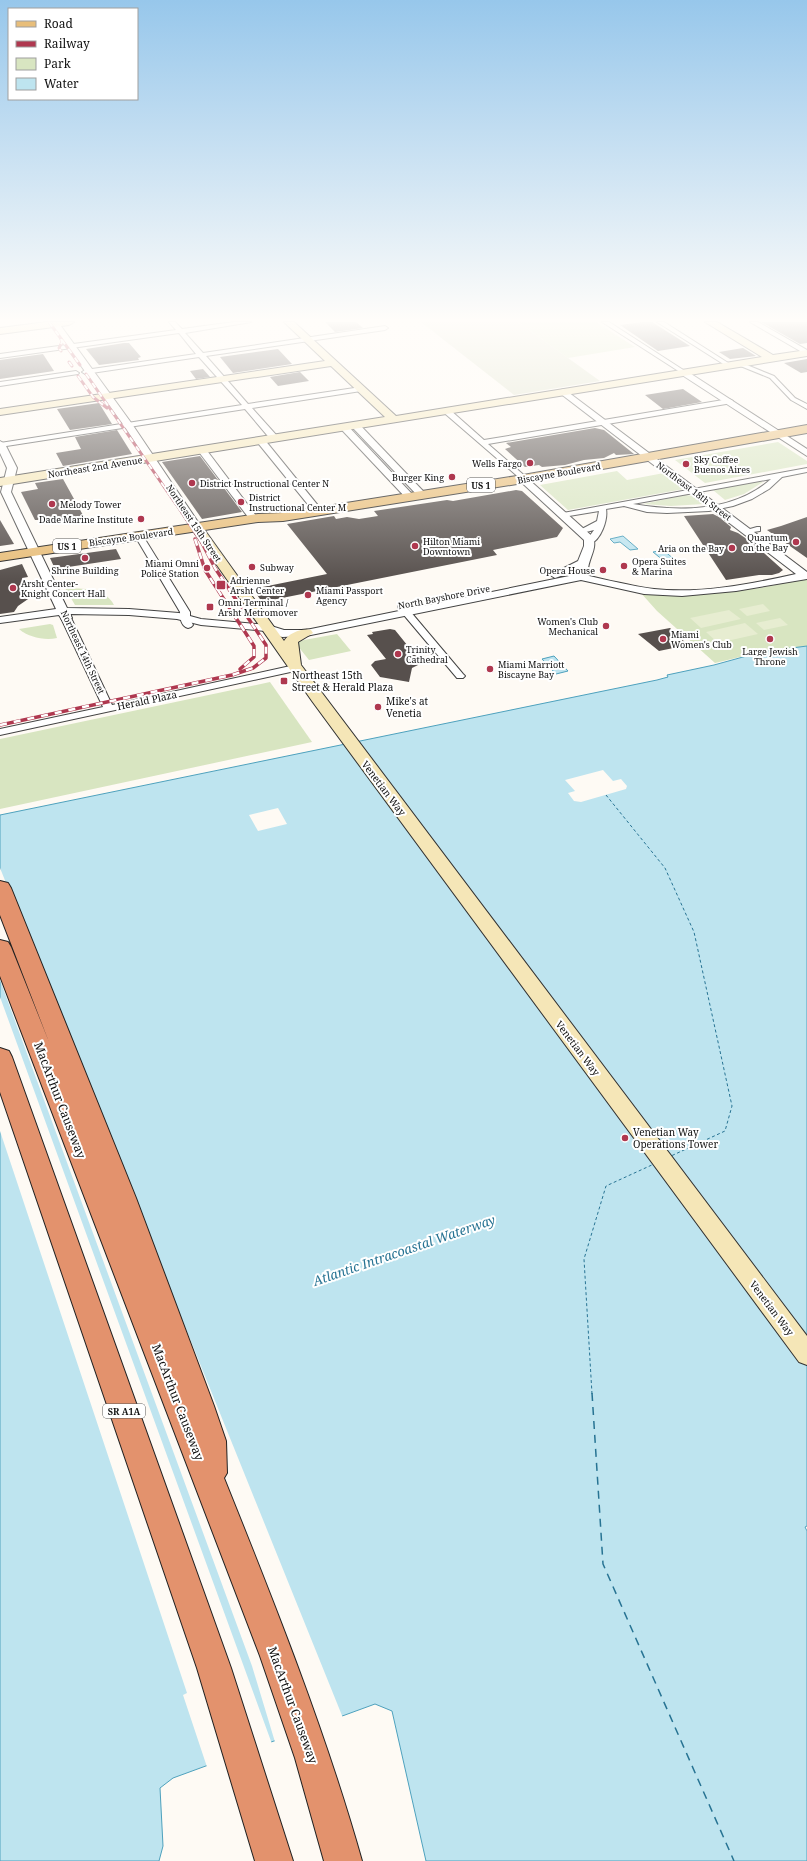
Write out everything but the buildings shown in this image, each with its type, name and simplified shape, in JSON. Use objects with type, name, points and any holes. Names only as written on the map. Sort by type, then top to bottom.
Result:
[{"type":"highway","points":[[0,888],[123,1198],[200,1406],[212,1441],[211,1485]]},
{"type":"highway","name":"MacArthur Causeway","points":[[0,947],[211,1485],[299,1717],[330,1810],[343,1861]]},
{"type":"highway","name":"SR A1A","points":[[0,1057],[214,1668],[274,1861]]},
{"type":"main road","points":[[0,412],[23,409]]},
{"type":"main road","points":[[383,409],[394,419]]},
{"type":"main road","name":"Northeast 2nd Avenue","points":[[5,482],[459,409]]},
{"type":"main road","name":"Biscayne Boulevard","points":[[0,557],[258,519],[282,517],[522,479],[807,429]]},
{"type":"main road","name":"Northeast 15th Street","points":[[196,528],[295,668],[349,741]]},
{"type":"main road","points":[[295,668],[290,645],[291,642],[297,637],[306,633]]},
{"type":"main road","name":"Venetian Way","points":[[349,741],[807,1355]]},
{"type":"street","name":"Northeast 15th Street","points":[[117,409],[151,458],[196,528]]},
{"type":"street","points":[[0,445],[236,409]]},
{"type":"street","points":[[250,409],[275,439]]},
{"type":"street","name":"Northeast 18th Street","points":[[593,409],[806,573]]},
{"type":"street","points":[[482,443],[681,409]]},
{"type":"street","points":[[740,409],[807,453]]},
{"type":"street","points":[[446,411],[582,531],[590,541]]},
{"type":"street","points":[[350,426],[415,495]]},
{"type":"street","points":[[350,426],[415,495]]},
{"type":"street","points":[[261,441],[314,511]]},
{"type":"street","name":"Northeast 14th Street","points":[[0,445],[12,468],[5,482],[6,492],[109,708]]},
{"type":"street","points":[[202,450],[258,519]]},
{"type":"street","points":[[563,515],[807,470]]},
{"type":"street","points":[[621,504],[640,508],[670,510],[720,506],[759,494],[784,474],[807,477]]},
{"type":"street","points":[[581,577],[582,563],[590,541],[596,536],[604,512],[602,508]]},
{"type":"street","points":[[582,531],[593,528],[600,523]]},
{"type":"street","points":[[139,536],[185,612],[186,622]]},
{"type":"street","name":"North Bayshore Drive","points":[[268,628],[276,624],[308,624],[486,597],[541,586],[556,579],[582,563]]},
{"type":"street","name":"North Bayshore Drive","points":[[0,620],[65,615],[268,628],[282,634],[306,633],[514,583],[581,577],[624,587],[665,593],[754,585],[806,573]]},
{"type":"street","points":[[486,597],[487,593],[507,587],[514,583],[529,582],[541,586]]},
{"type":"street","points":[[404,609],[460,676]]},
{"type":"street","name":"North Bayshore Drive","points":[[0,628],[65,615]]},
{"type":"street","name":"Herald Plaza","points":[[0,732],[295,668]]},
{"type":"green space","points":[[778,442],[807,461],[807,464],[705,483],[675,460]]},
{"type":"green space","points":[[617,471],[627,480],[664,473],[684,489],[568,510],[540,485]]},
{"type":"green space","points":[[763,482],[744,494],[725,500],[713,490]]},
{"type":"green space","points":[[685,495],[694,496],[704,504],[671,506],[643,504]]},
{"type":"green space","points":[[807,579],[807,646],[761,652],[715,663],[657,611],[640,592],[678,596],[760,588]]},
{"type":"green space","points":[[65,588],[86,589],[99,592],[110,599],[114,605],[75,605]]},
{"type":"green space","points":[[763,604],[770,611],[747,616],[739,609]]},
{"type":"green space","points":[[729,610],[741,619],[701,628],[690,618]]},
{"type":"green space","points":[[780,618],[788,625],[764,630],[756,623]]},
{"type":"green space","points":[[745,623],[758,634],[718,643],[706,632]]},
{"type":"green space","points":[[50,624],[53,625],[57,638],[37,638],[19,629]]},
{"type":"green space","points":[[337,634],[351,651],[309,660],[297,645],[300,641]]},
{"type":"green space","points":[[270,682],[312,742],[0,809],[0,739]]},
{"type":"water","points":[[623,536],[638,549],[630,550],[620,542],[614,543],[610,539]]},
{"type":"water","points":[[663,550],[680,564],[670,566],[653,552]]},
{"type":"water","name":"Atlantic Intracoastal Waterway","points":[[807,646],[807,1526],[805,1527],[807,1531],[807,1861],[426,1861],[392,1711],[375,1704],[173,1778],[160,1788],[163,1846],[159,1861],[0,1861],[0,815],[657,680],[668,677],[667,675],[714,665],[761,652]]},
{"type":"water","points":[[554,656],[568,671],[556,674],[542,659]]},
{"type":"pier","points":[[603,770],[613,781],[621,779],[627,786],[626,789],[581,802],[574,801],[568,793],[575,791],[565,780]]},
{"type":"pier","points":[[278,808],[287,824],[258,831],[249,815]]},
{"type":"pier","points":[[0,868],[343,1718],[275,1742],[252,1666],[0,980]]},
{"type":"pier","points":[[0,997],[272,1744],[207,1767],[183,1695],[187,1693],[0,1131]]},
{"type":"ferry route","points":[[606,795],[665,868],[694,932],[732,1106],[725,1131],[671,1156]]},
{"type":"ferry route","points":[[592,1394],[584,1259],[606,1186],[654,1164]]},
{"type":"ferry route","points":[[592,1393],[603,1564],[734,1861]]},
{"type":"railway","points":[[110,409],[176,504]]},
{"type":"railway","points":[[0,725],[232,675],[253,668],[266,658],[266,645],[215,568],[201,541],[176,503]]},
{"type":"railway","points":[[195,539],[205,570],[254,646],[254,657],[240,669]]},
{"type":"place","name":"Wells Fargo","points":[[530,463]]},
{"type":"place","name":"Sky Coffee Buenos Aires","points":[[686,464]]},
{"type":"place","name":"Burger King","points":[[452,477]]},
{"type":"place","name":"District Instructional Center N","points":[[192,483]]},
{"type":"place","name":"District Instructional Center M","points":[[241,502]]},
{"type":"place","name":"Melody Tower","points":[[52,504]]},
{"type":"place","name":"Dade Marine Institute","points":[[141,519]]},
{"type":"place","name":"Quantum on the Bay","points":[[796,542]]},
{"type":"place","name":"Hilton Miami Downtown","points":[[415,546]]},
{"type":"place","name":"Aria on the Bay","points":[[732,548]]},
{"type":"place","name":"Shrine Building","points":[[85,558]]},
{"type":"place","name":"Opera Suites & Marina","points":[[624,566]]},
{"type":"place","name":"Subway","points":[[252,567]]},
{"type":"place","name":"Miami Omni Police Station","points":[[207,568]]},
{"type":"place","name":"Opera House","points":[[603,570]]},
{"type":"place","name":"Adrienne Arsht Center","points":[[221,585]]},
{"type":"place","name":"Arsht Center- Knight Concert Hall","points":[[13,588]]},
{"type":"place","name":"Miami Passport Agency","points":[[308,595]]},
{"type":"place","name":"Omni Terminal / Arsht Metromover","points":[[210,607]]},
{"type":"place","name":"Women's Club Mechanical","points":[[606,626]]},
{"type":"place","name":"Miami Women's Club","points":[[663,639]]},
{"type":"place","name":"Large Jewish Throne","points":[[770,639]]},
{"type":"place","name":"Trinity Cathedral","points":[[398,654]]},
{"type":"place","name":"Miami Marriott Biscayne Bay","points":[[490,669]]},
{"type":"place","name":"Northeast 15th Street & Herald Plaza","points":[[284,681]]},
{"type":"place","name":"Mike's at Venetia","points":[[378,707]]},
{"type":"place","name":"Venetian Way Operations Tower","points":[[625,1138]]}]
